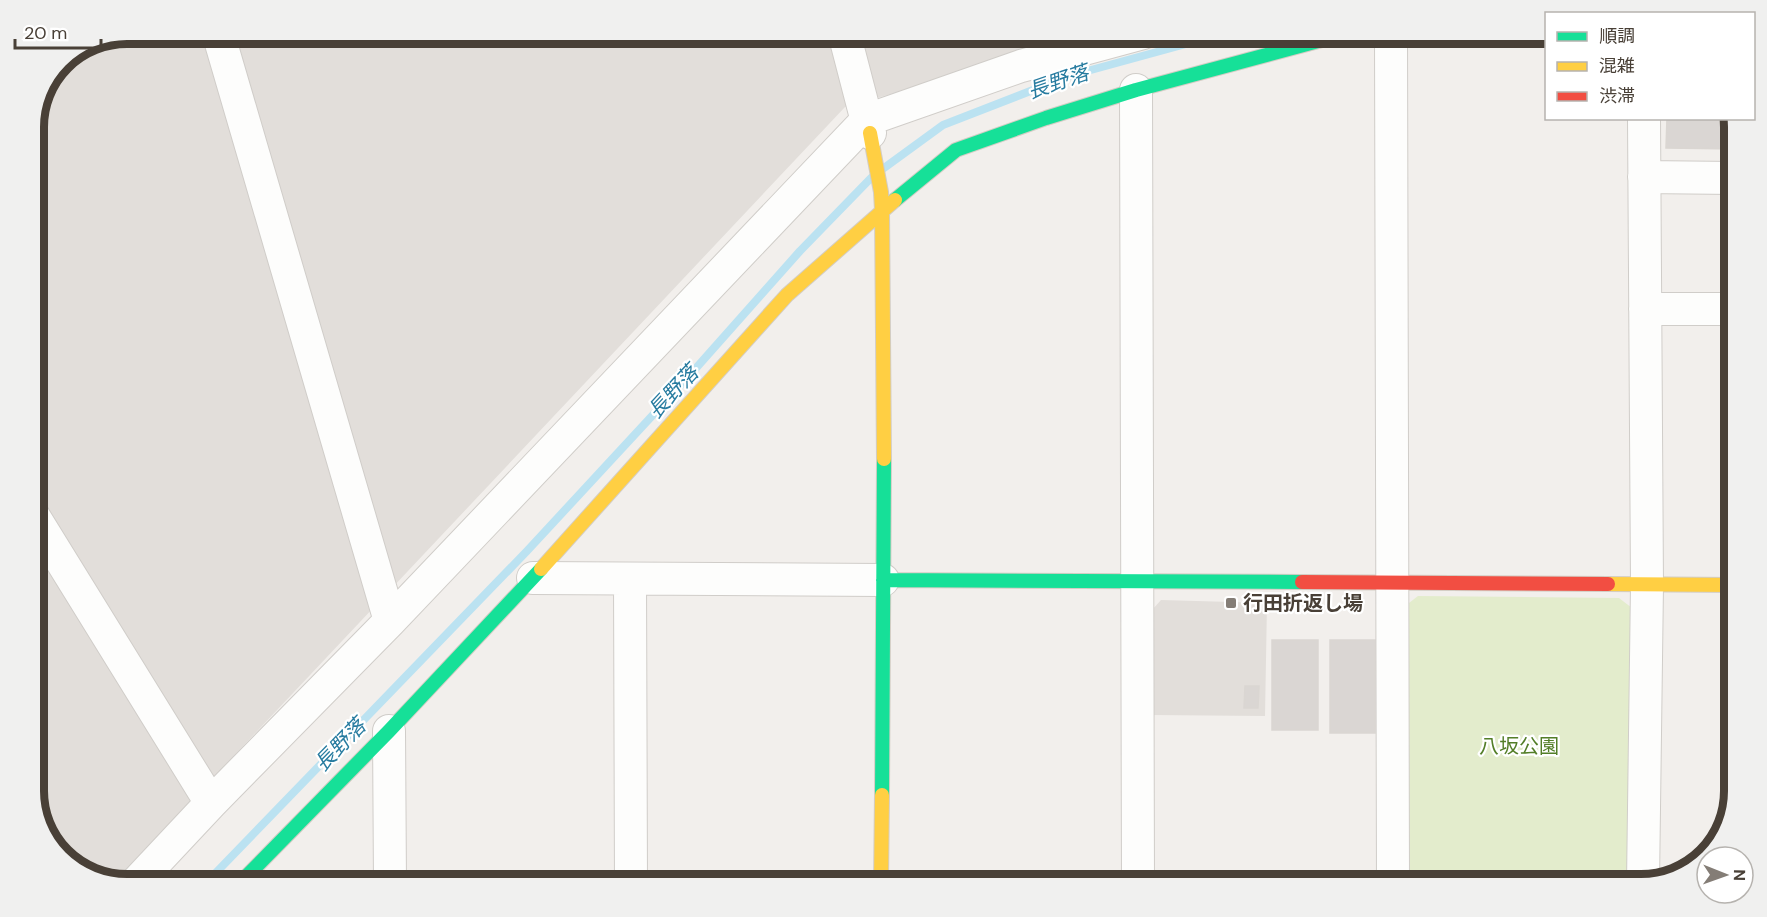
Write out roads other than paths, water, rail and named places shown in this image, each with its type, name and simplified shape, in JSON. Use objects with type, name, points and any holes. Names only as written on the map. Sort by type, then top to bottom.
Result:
[{"type":"street","points":[[221,44],[390,621]]},
{"type":"street","points":[[847,44],[869,126],[882,210],[882,874]]},
{"type":"street","points":[[144,874],[869,126],[1021,66],[1102,44]]},
{"type":"street","points":[[248,874],[389,731],[533,578],[787,295],[882,210],[956,150],[1046,118],[1136,90],[1307,44]]},
{"type":"street","points":[[1391,44],[1393,874]]},
{"type":"street","points":[[1136,90],[1138,874]]},
{"type":"street","points":[[1643,874],[1647,585],[1644,120]]},
{"type":"street","points":[[1644,177],[1723,178]]},
{"type":"street","points":[[1645,309],[1723,309]]},
{"type":"street","points":[[44,532],[211,803]]},
{"type":"street","points":[[533,578],[1724,585]]},
{"type":"street","points":[[630,579],[631,874]]},
{"type":"street","points":[[389,731],[390,874]]},
{"type":"waterway","name":"長野落","points":[[884,168],[943,125],[1069,76],[1186,44]]},
{"type":"waterway","name":"長野落","points":[[215,874],[527,551],[689,376],[800,251],[871,178]]},
{"type":"place","name":"行田折返し場","points":[[1231,603]]},
{"type":"park label","name":"八坂公園","points":[[1519,746]]}]
